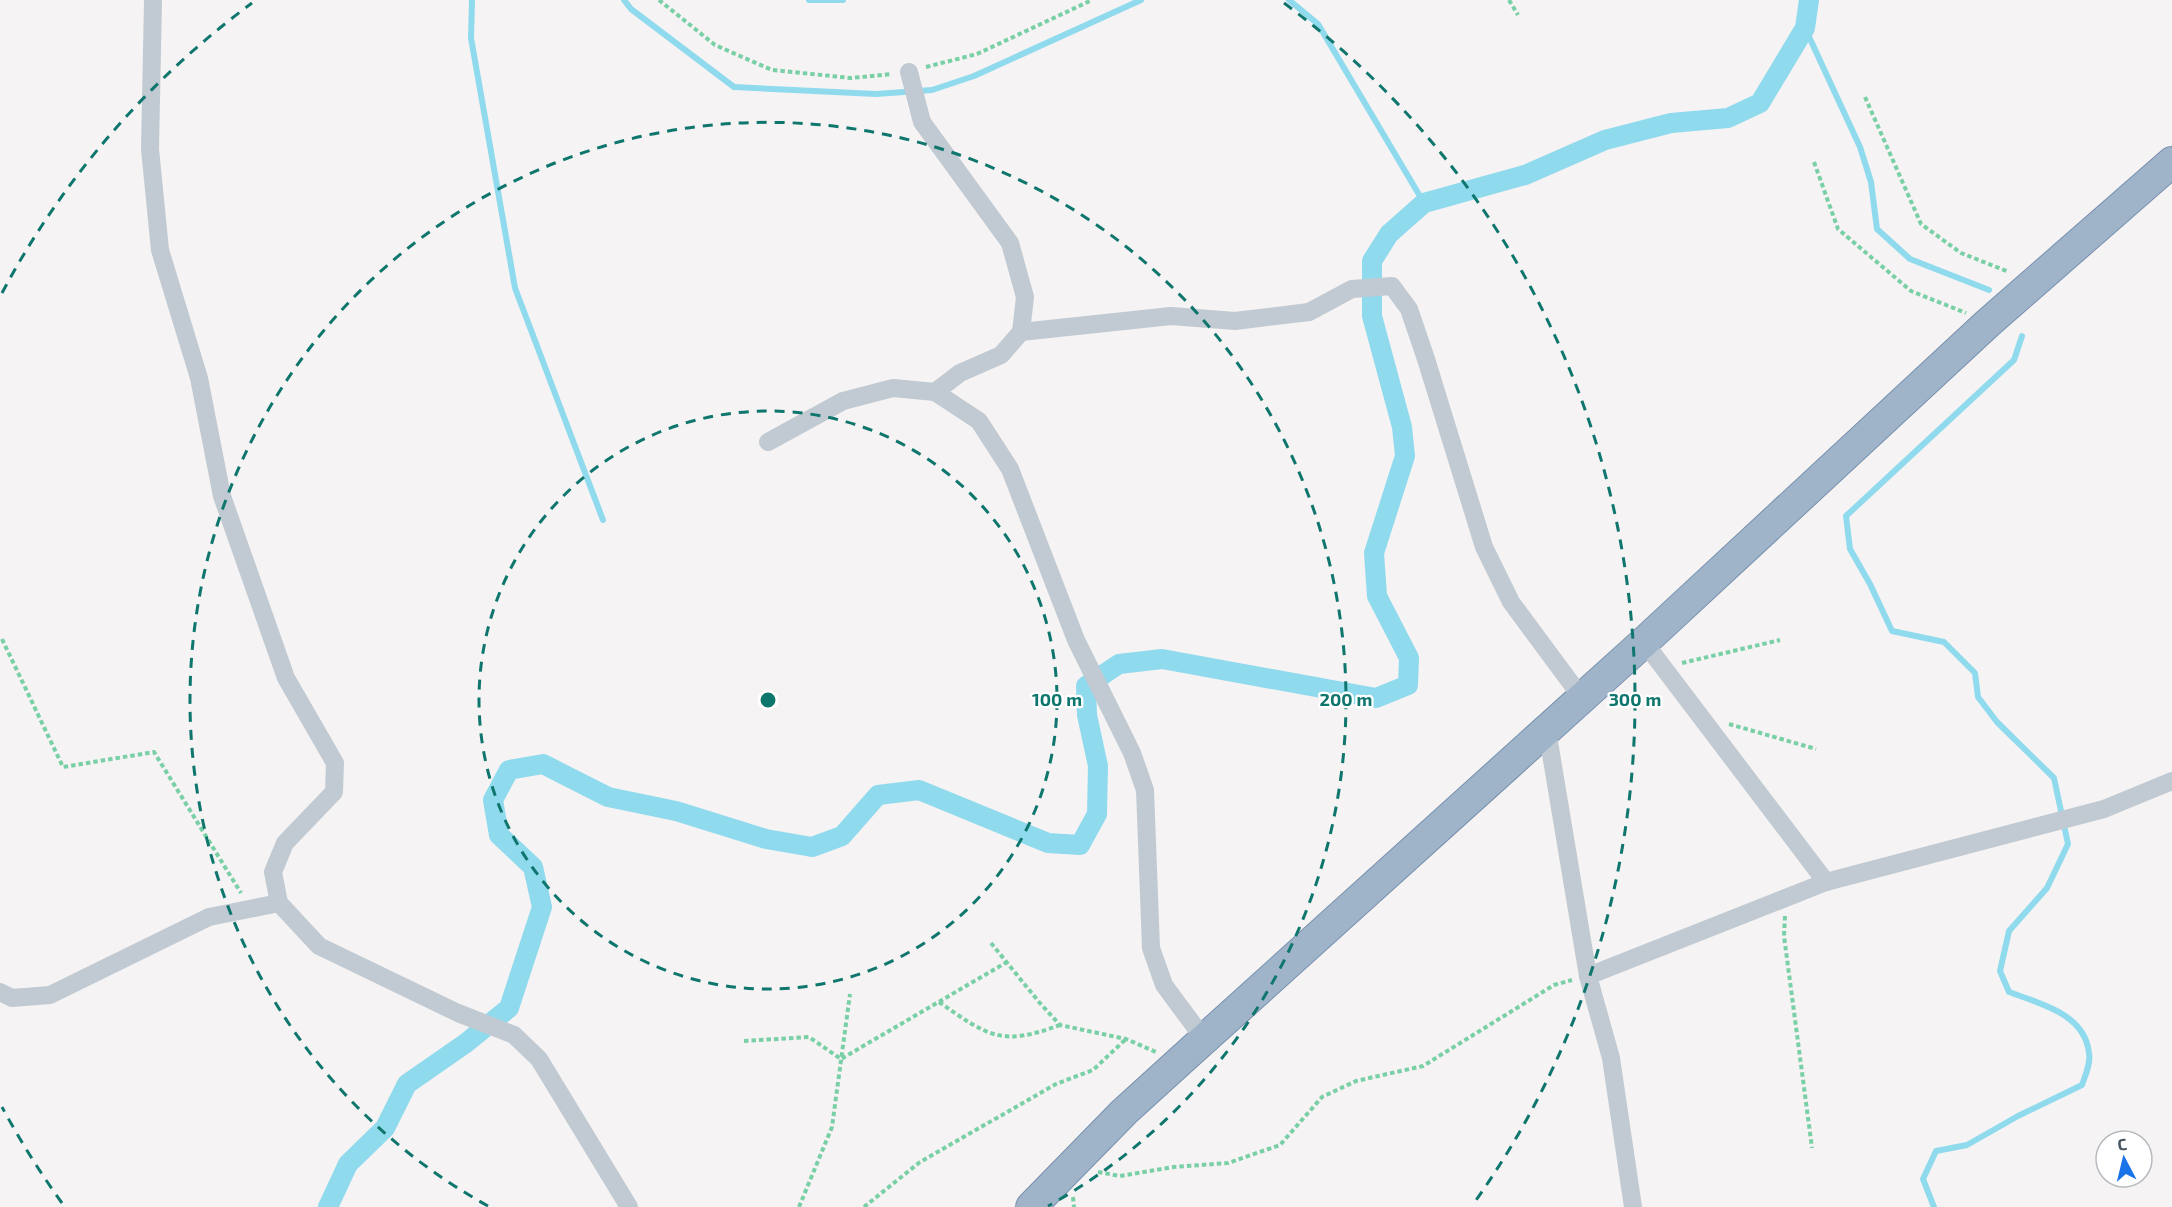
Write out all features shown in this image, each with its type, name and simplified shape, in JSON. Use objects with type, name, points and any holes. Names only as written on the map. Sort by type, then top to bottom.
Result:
[{"type":"highway","points":[[1031,1207],[1124,1112],[1644,642],[1988,323],[2172,162]]},
{"type":"street","points":[[153,0],[150,149],[160,249],[199,378],[222,496],[286,678],[334,763],[334,792],[285,843],[273,872],[279,903],[318,946],[458,1013],[514,1035],[539,1059],[629,1207]]},
{"type":"street","points":[[909,72],[922,122],[1010,243],[1025,297],[1021,332],[1000,355],[960,373],[935,392]]},
{"type":"street","points":[[1021,332],[1171,316],[1235,321],[1278,316],[1309,312],[1352,289],[1392,286],[1409,309],[1484,547],[1511,603],[1582,698]]},
{"type":"street","points":[[768,442],[843,401],[893,388],[935,392],[979,421],[1010,469],[1077,640],[1131,753],[1145,790],[1151,948],[1164,985],[1204,1039]]},
{"type":"street","points":[[1644,642],[1826,882]]},
{"type":"street","points":[[1547,730],[1588,976],[1611,1058],[1633,1207]]},
{"type":"street","points":[[1588,976],[1826,882],[2104,809],[2172,782]]},
{"type":"street","points":[[0,992],[12,998],[50,995],[209,917],[279,903]]},
{"type":"path","points":[[659,0],[715,45],[772,70],[851,78],[909,72],[977,54],[1092,0]]},
{"type":"path","points":[[1509,0],[1518,15]]},
{"type":"path","points":[[1865,97],[1921,224],[1961,253],[2035,282]]},
{"type":"path","points":[[1814,162],[1838,229],[1911,291],[1988,323]]},
{"type":"path","points":[[2,639],[63,767],[154,752],[251,909]]},
{"type":"path","points":[[1664,668],[1780,640]]},
{"type":"path","points":[[1700,715],[1816,749]]},
{"type":"path","points":[[1786,898],[1784,936],[1812,1148]]},
{"type":"path","points":[[991,943],[1060,1025]]},
{"type":"path","points":[[841,1059],[1007,962]]},
{"type":"path","points":[[1070,1167],[1120,1176],[1174,1167],[1228,1163],[1280,1145],[1322,1097],[1356,1081],[1423,1066],[1554,985],[1588,976]]},
{"type":"path","points":[[799,1207],[832,1127],[849,994]]},
{"type":"path","points":[[939,1002],[976,1028],[1007,1038],[1034,1035],[1060,1025],[1125,1039],[1179,1062]]},
{"type":"path","points":[[744,1041],[809,1037],[841,1059]]},
{"type":"path","points":[[864,1207],[920,1162],[1056,1084],[1093,1070],[1125,1039]]},
{"type":"waterway","points":[[472,0],[471,38],[515,288],[603,520]]},
{"type":"waterway","points":[[624,0],[631,9],[734,87],[876,94],[932,90],[974,76],[1141,0]]},
{"type":"waterway","points":[[809,0],[843,0]]},
{"type":"waterway","points":[[1289,0],[1318,24],[1424,203]]},
{"type":"waterway","points":[[328,1207],[348,1164],[385,1128],[407,1084],[466,1043],[509,1008],[542,907],[533,867],[499,835],[493,800],[509,770],[543,764],[608,797],[676,811],[766,839],[812,847],[842,836],[878,795],[919,790],[1048,843],[1080,845],[1097,814],[1098,766],[1087,715],[1086,686],[1119,664],[1162,659],[1376,698],[1408,685],[1409,658],[1377,596],[1374,553],[1405,456],[1402,427],[1372,316],[1372,261],[1389,234],[1424,203],[1525,175],[1605,140],[1671,123],[1728,118],[1760,103],[1805,28],[1809,0]]},
{"type":"waterway","points":[[1805,28],[1860,147],[1871,182],[1877,229],[1910,259],[1989,290]]},
{"type":"waterway","points":[[1934,1207],[1923,1179],[1936,1151],[1967,1145],[2018,1116],[2082,1085],[2089,1057],[2086,1040],[2079,1029],[2060,1012],[2009,992],[2000,971],[2009,931],[2047,888],[2068,844],[2054,778],[1997,722],[1978,697],[1975,673],[1944,642],[1892,631],[1870,584],[1850,549],[1846,516],[2014,360],[2022,336]]}]
